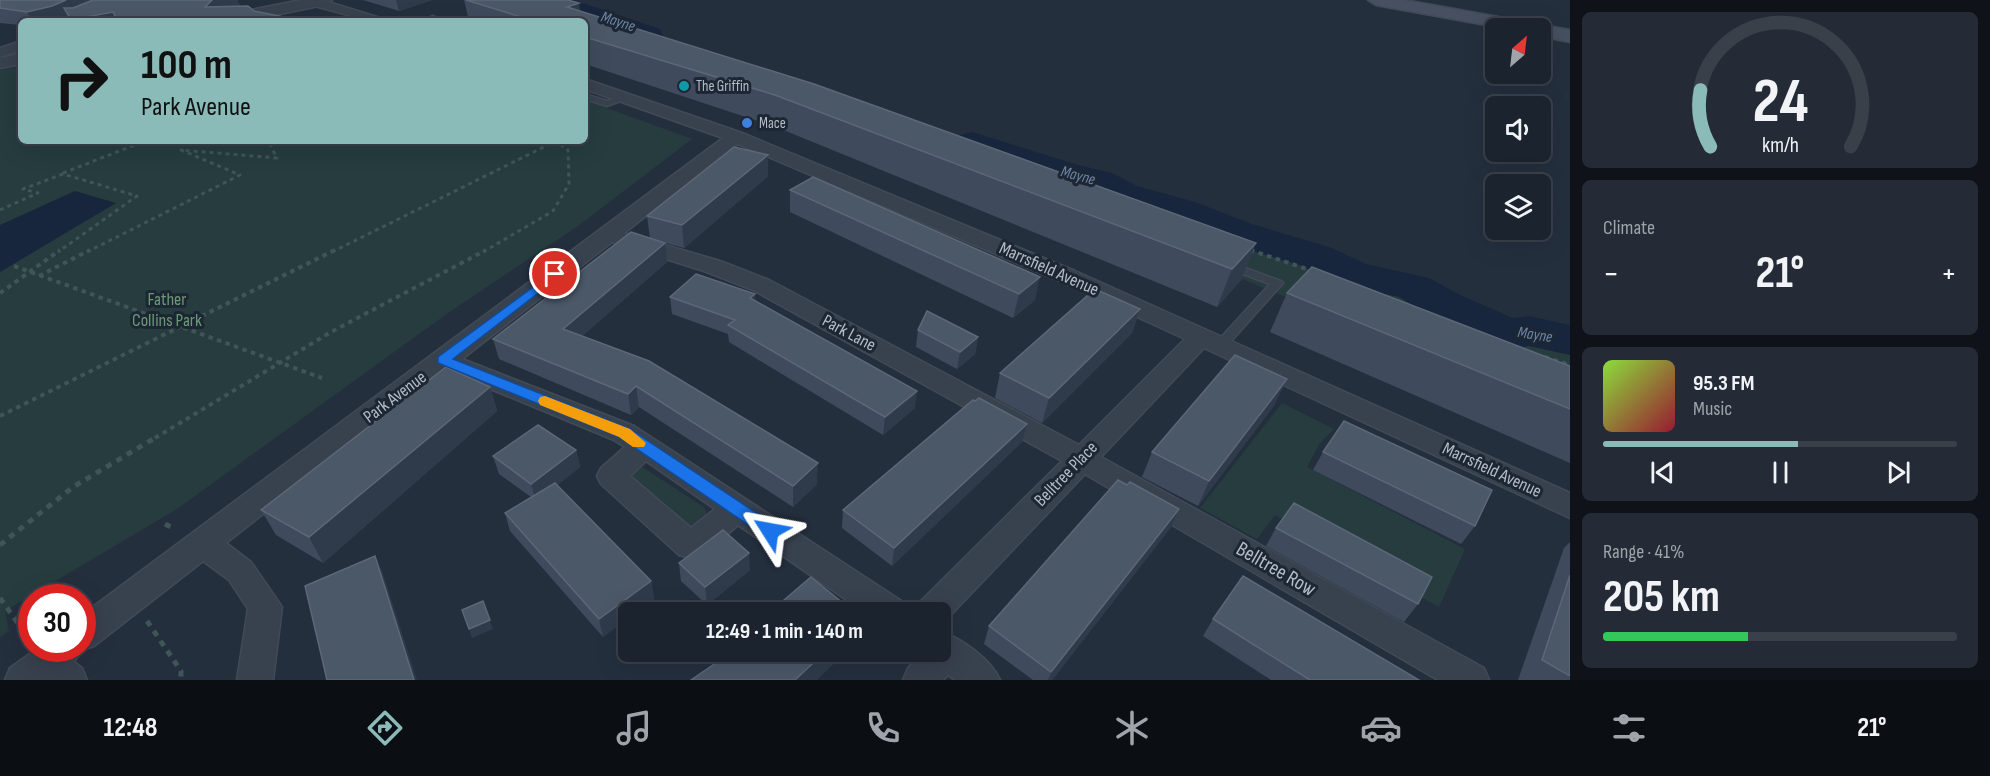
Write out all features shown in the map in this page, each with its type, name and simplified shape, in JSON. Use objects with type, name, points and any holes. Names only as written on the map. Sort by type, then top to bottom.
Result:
[{"type":"main road","points":[[1376,0],[1485,20]]},
{"type":"main road","points":[[1551,32],[1570,36]]},
{"type":"street","points":[[235,18],[316,1],[374,18]]},
{"type":"street","points":[[0,41],[18,37]]},
{"type":"street","points":[[0,53],[18,46]]},
{"type":"street","points":[[0,63],[18,60]]},
{"type":"street","name":"Marrsfield Avenue","points":[[588,90],[624,98],[736,138],[1067,276],[1570,506]]},
{"type":"street","name":"Park Avenue","points":[[96,625],[736,138]]},
{"type":"street","name":"Park Lane","points":[[607,234],[712,266],[761,285],[1080,458]]},
{"type":"street","name":"Belltree Place","points":[[943,602],[1080,458],[1211,341]]},
{"type":"street","points":[[443,360],[624,433],[876,602]]},
{"type":"street","points":[[644,447],[611,476],[690,546],[737,509]]},
{"type":"street","name":"Belltree Row","points":[[1080,458],[1471,680]]},
{"type":"street","points":[[203,544],[240,571],[265,607],[255,680]]},
{"type":"street","points":[[951,656],[981,680]]},
{"type":"street","points":[[921,680],[934,662]]},
{"type":"lane","points":[[1211,341],[1277,283],[1222,262]]},
{"type":"path","points":[[0,210],[38,193],[23,189],[138,144]]},
{"type":"path","points":[[39,276],[240,175],[180,150],[277,158],[270,144]]},
{"type":"path","points":[[0,416],[550,144]]},
{"type":"path","points":[[0,545],[73,487],[280,363],[553,211],[569,184],[568,150],[560,144]]},
{"type":"path","points":[[0,293],[137,196],[63,174]]},
{"type":"path","points":[[1239,246],[1317,273]]},
{"type":"path","points":[[14,266],[322,378]]},
{"type":"path","points":[[1536,354],[1570,365]]},
{"type":"path","points":[[0,598],[18,623]]},
{"type":"path","points":[[132,598],[181,671],[181,680]]},
{"type":"green space","points":[[588,22],[840,96],[1570,349],[1570,412],[832,113]]},
{"type":"green space","name":"Father Collins Park","points":[[18,67],[18,144],[588,144],[588,101],[692,139],[578,226],[448,313],[177,509],[51,584],[18,584],[18,603],[5,611],[9,631],[0,638],[0,70]]},
{"type":"green space","points":[[1282,403],[1334,429],[1320,443],[1307,467],[1465,549],[1439,607],[1275,515],[1257,539],[1200,508]]},
{"type":"green space","points":[[641,466],[705,508],[707,514],[693,527],[682,526],[634,479],[632,474]]},
{"type":"water","points":[[75,191],[116,203],[0,272],[0,225]]},
{"type":"building","points":[[0,0],[66,0],[27,12],[0,8]]},
{"type":"building","points":[[93,0],[212,0],[205,7],[248,6],[254,11],[279,16],[273,18],[116,18],[113,12],[70,18],[64,8],[73,8]]},
{"type":"building","points":[[466,0],[568,0],[579,3],[567,7],[814,84],[1256,243],[1232,269],[775,95],[588,38],[588,18],[524,18]]},
{"type":"building","points":[[734,147],[768,155],[682,225],[647,216]]},
{"type":"building","points":[[813,177],[1040,277],[1019,294],[790,190]]},
{"type":"building","points":[[631,232],[665,243],[563,329],[649,361],[818,463],[793,486],[636,386],[628,394],[493,339]]},
{"type":"building","points":[[1312,267],[1570,366],[1570,409],[1287,293]]},
{"type":"building","points":[[696,274],[755,294],[750,298],[917,391],[885,417],[728,325],[735,320],[670,297]]},
{"type":"building","points":[[1095,289],[1140,309],[1049,398],[1000,373]]},
{"type":"building","points":[[927,311],[978,337],[960,352],[918,330]]},
{"type":"building","points":[[1235,355],[1287,379],[1209,481],[1152,452]]},
{"type":"building","points":[[446,367],[490,387],[309,537],[261,510]]},
{"type":"building","points":[[979,398],[1027,424],[894,548],[843,510],[973,400]]},
{"type":"building","points":[[1344,421],[1492,490],[1475,526],[1323,452]]},
{"type":"building","points":[[538,425],[576,450],[531,484],[493,456]]},
{"type":"building","points":[[1118,480],[1127,485],[1130,482],[1179,509],[1051,672],[989,626]]},
{"type":"building","points":[[555,483],[651,581],[622,602],[618,602],[618,605],[599,619],[505,513]]},
{"type":"building","points":[[1294,503],[1432,577],[1418,604],[1276,528]]},
{"type":"building","points":[[723,530],[749,553],[705,587],[679,563]]},
{"type":"building","points":[[375,556],[414,680],[327,680],[305,586]]},
{"type":"building","points":[[1570,575],[1570,676],[1542,660]]},
{"type":"building","points":[[1243,576],[1419,680],[1310,680],[1213,619]]},
{"type":"building","points":[[811,577],[842,602],[782,602]]},
{"type":"building","points":[[483,601],[490,620],[469,629],[462,610]]},
{"type":"building","points":[[717,662],[814,662],[795,680],[691,680]]},
{"type":"waterway","name":"Mayne","points":[[550,0],[650,35]]},
{"type":"waterway","name":"Mayne","points":[[972,142],[1068,174],[1099,181],[1124,194],[1181,210],[1238,233],[1317,257],[1353,275],[1413,287],[1446,306],[1498,329],[1514,333],[1529,331],[1570,340]]},
{"type":"slow traffic","points":[[545,401],[624,433],[638,443]]},
{"type":"place","name":"The Griffin","points":[[684,86]]},
{"type":"place","name":"Mace","points":[[747,123]]},
{"type":"route","points":[[555,274],[443,360],[624,433],[770,531]]}]
